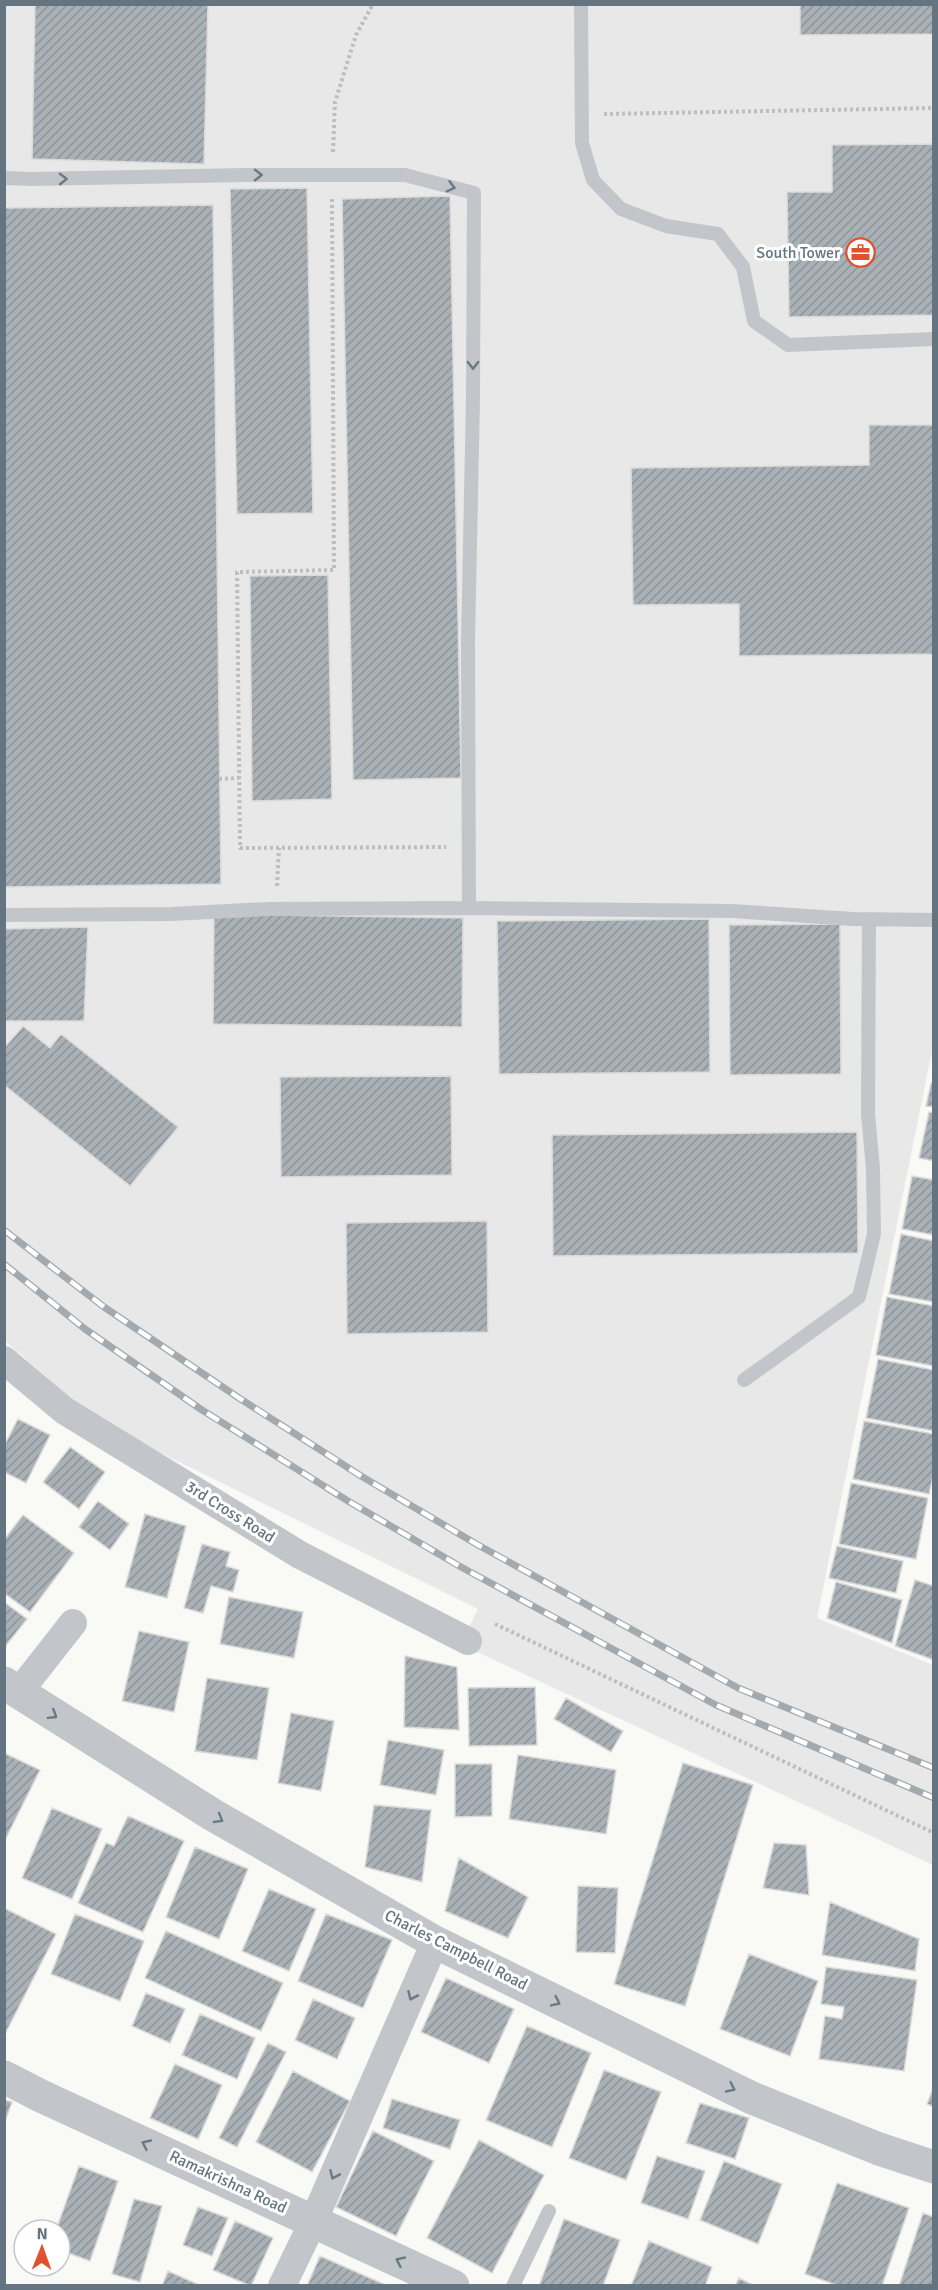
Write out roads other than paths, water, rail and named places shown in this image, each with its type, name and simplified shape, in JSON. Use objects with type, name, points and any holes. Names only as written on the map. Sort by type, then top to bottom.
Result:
[{"type":"street","name":"3rd Cross Road","points":[[4,1360],[65,1411],[300,1555],[468,1641]]},
{"type":"street","points":[[11,1688],[73,1623]]},
{"type":"street","name":"Charles Campbell Road","points":[[11,1688],[213,1815],[435,1942],[752,2098],[879,2149],[933,2167]]},
{"type":"street","points":[[282,2286],[313,2222],[435,1942]]},
{"type":"street","name":"Ramakrishna Road","points":[[4,2077],[453,2286]]},
{"type":"lane","points":[[581,4],[582,143],[593,180],[621,209],[666,226],[718,234],[743,267],[754,321],[788,345],[933,339]]},
{"type":"lane","points":[[4,178],[405,175],[474,194],[468,641],[469,908]]},
{"type":"lane","points":[[4,915],[171,914],[268,909],[469,908],[732,911],[869,919],[933,920]]},
{"type":"lane","points":[[744,1380],[859,1297],[874,1234],[873,1169],[868,1114],[869,919]]},
{"type":"lane","points":[[513,2286],[549,2211]]},
{"type":"railway","points":[[4,1230],[104,1307],[239,1398],[361,1476],[478,1545],[738,1688],[934,1768]]},
{"type":"railway","points":[[4,1264],[85,1329],[202,1410],[348,1501],[461,1567],[716,1705],[934,1798]]},
{"type":"place","name":"South Tower","points":[[861,253]]}]
